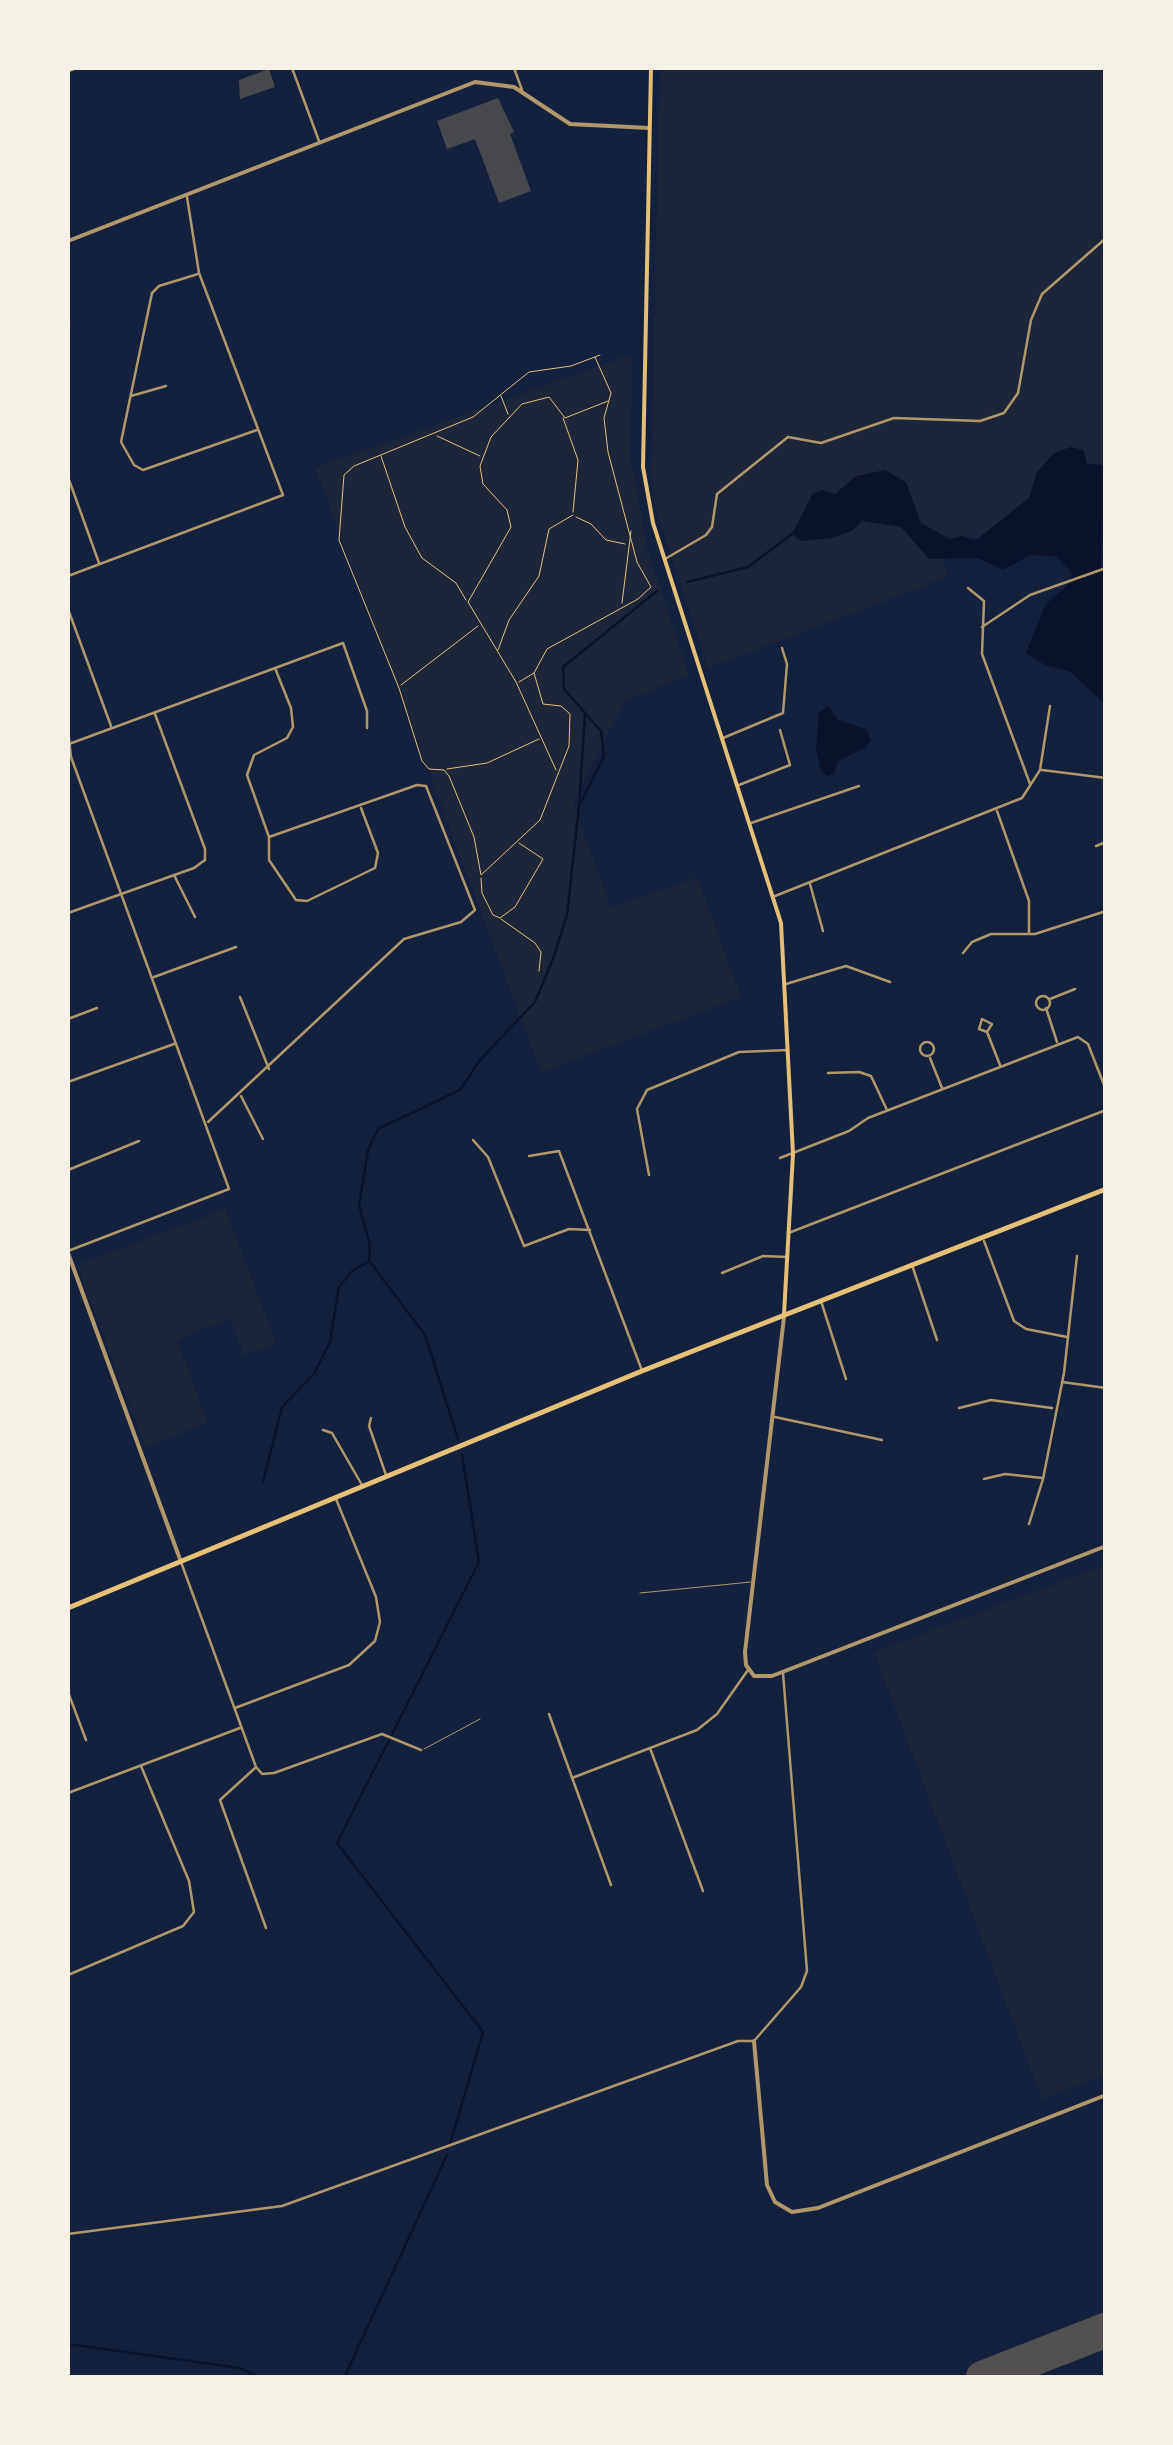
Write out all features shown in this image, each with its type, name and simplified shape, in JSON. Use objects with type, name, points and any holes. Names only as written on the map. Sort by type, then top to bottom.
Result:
[{"type":"main road","points":[[650,68],[643,468],[665,559],[775,896],[786,984],[793,1154],[784,1314]]},
{"type":"main road","points":[[68,1608],[642,1371],[1106,1189]]},
{"type":"street","points":[[292,68],[320,144]]},
{"type":"street","points":[[514,68],[522,92]]},
{"type":"street","points":[[68,240],[468,84],[492,81],[522,92],[570,124],[649,128]]},
{"type":"street","points":[[68,576],[283,495],[200,273],[187,196]]},
{"type":"street","points":[[665,559],[706,534],[712,526],[717,494],[788,438],[821,443],[894,418],[980,421],[1004,413],[1018,394],[1031,320],[1042,294],[1106,238]]},
{"type":"street","points":[[200,273],[156,288],[152,293],[121,442],[137,468],[158,466],[259,428]]},
{"type":"street","points":[[130,397],[166,386]]},
{"type":"street","points":[[68,477],[99,565]]},
{"type":"street","points":[[981,628],[1030,594],[1106,568]]},
{"type":"street","points":[[968,588],[984,601],[982,654],[1031,786]]},
{"type":"street","points":[[68,609],[112,728]]},
{"type":"street","points":[[68,744],[343,643],[367,710],[368,728]]},
{"type":"street","points":[[722,738],[783,713],[787,664],[782,648]]},
{"type":"street","points":[[275,668],[292,708],[294,727],[288,738],[254,755],[246,772],[268,836],[267,855],[275,874],[300,902],[368,874],[376,866],[378,853],[361,806]]},
{"type":"street","points":[[775,896],[1022,798],[1040,770],[1050,706]]},
{"type":"street","points":[[68,913],[174,876],[205,860],[205,848],[154,712]]},
{"type":"street","points":[[68,729],[68,744],[230,1189],[68,1252],[256,1767],[262,1774],[274,1773],[382,1734],[420,1750]]},
{"type":"street","points":[[738,785],[790,764],[780,730]]},
{"type":"street","points":[[1040,770],[1106,778]]},
{"type":"street","points":[[206,1123],[269,1069],[404,940],[461,922],[474,912],[455,850],[426,786],[417,785],[268,836]]},
{"type":"street","points":[[750,824],[859,786]]},
{"type":"street","points":[[996,810],[1026,892],[1029,934]]},
{"type":"street","points":[[1096,846],[1106,842]]},
{"type":"street","points":[[174,876],[194,917]]},
{"type":"street","points":[[810,882],[823,931]]},
{"type":"street","points":[[962,953],[972,942],[991,934],[1029,934],[1106,911]]},
{"type":"street","points":[[152,978],[236,948]]},
{"type":"street","points":[[786,984],[846,966],[890,982]]},
{"type":"street","points":[[1058,1044],[1046,1008],[1049,1000],[1076,989]]},
{"type":"street","points":[[1046,1008],[1039,1008],[1036,1002],[1042,996],[1049,1000]]},
{"type":"street","points":[[240,997],[269,1069]]},
{"type":"street","points":[[68,1020],[96,1008]]},
{"type":"street","points":[[988,1032],[1000,1066]]},
{"type":"street","points":[[780,1158],[1000,1066],[1084,1038],[1106,1090]]},
{"type":"street","points":[[68,1082],[176,1043]]},
{"type":"street","points":[[649,1175],[637,1109],[646,1090],[739,1052],[789,1050]]},
{"type":"street","points":[[929,1055],[942,1089]]},
{"type":"street","points":[[828,1073],[859,1072],[870,1076],[887,1111]]},
{"type":"street","points":[[240,1095],[263,1139]]},
{"type":"street","points":[[791,1232],[1106,1110]]},
{"type":"street","points":[[474,1140],[492,1165],[524,1246],[569,1229],[592,1232]]},
{"type":"street","points":[[68,1170],[139,1141]]},
{"type":"street","points":[[529,1156],[554,1150],[561,1156],[642,1371]]},
{"type":"street","points":[[982,1236],[1014,1321],[1026,1329],[1069,1337]]},
{"type":"street","points":[[722,1273],[762,1256],[789,1258]]},
{"type":"street","points":[[1028,1524],[1043,1478],[1062,1382],[1077,1256]]},
{"type":"street","points":[[912,1264],[937,1340]]},
{"type":"street","points":[[820,1300],[846,1379]]},
{"type":"street","points":[[572,1778],[708,1724],[748,1670],[745,1652],[784,1314]]},
{"type":"street","points":[[1062,1382],[1106,1388]]},
{"type":"street","points":[[959,1408],[992,1400],[1054,1408]]},
{"type":"street","points":[[773,1417],[882,1440]]},
{"type":"street","points":[[371,1418],[368,1426],[386,1477]]},
{"type":"street","points":[[322,1430],[332,1433],[362,1487]]},
{"type":"street","points":[[984,1479],[1004,1474],[1043,1478]]},
{"type":"street","points":[[235,1708],[348,1665],[366,1653],[377,1637],[376,1596],[336,1498]]},
{"type":"street","points":[[748,1670],[760,1678],[783,1672],[1106,1546]]},
{"type":"street","points":[[783,1672],[807,1971],[801,1987],[754,2041],[768,2185],[775,2202],[792,2212],[818,2208],[1106,2095]]},
{"type":"street","points":[[68,1692],[86,1740]]},
{"type":"street","points":[[549,1714],[611,1885]]},
{"type":"street","points":[[68,1793],[242,1727]]},
{"type":"street","points":[[650,1748],[703,1891]]},
{"type":"street","points":[[68,1975],[191,1918],[196,1902],[190,1881],[141,1766]]},
{"type":"street","points":[[256,1767],[220,1800],[266,1928]]},
{"type":"street","points":[[68,2234],[282,2206],[738,2041],[754,2041]]},
{"type":"lane","points":[[640,1593],[725,1582],[754,1583]]},
{"type":"lane","points":[[420,1750],[480,1719]]},
{"type":"path","points":[[542,737],[486,762],[433,771],[422,761],[399,688],[339,540],[344,475],[348,469],[473,417],[534,370],[571,366],[600,355]]},
{"type":"path","points":[[516,682],[534,673],[550,646],[651,587],[641,573],[607,446],[604,418],[610,400],[595,357]]},
{"type":"path","points":[[500,394],[509,416]]},
{"type":"path","points":[[468,602],[511,526],[507,510],[483,484],[483,458],[491,437],[522,404],[547,396],[563,418],[578,460],[573,515]]},
{"type":"path","points":[[563,418],[590,404],[610,400]]},
{"type":"path","points":[[435,434],[483,458]]},
{"type":"path","points":[[380,455],[405,527],[422,558],[456,583],[468,602],[478,626],[516,682],[557,772]]},
{"type":"path","points":[[573,515],[591,524],[606,540],[628,544]]},
{"type":"path","points":[[497,651],[509,620],[539,576],[549,529],[573,515]]},
{"type":"path","points":[[621,606],[631,530]]},
{"type":"path","points":[[399,688],[478,626]]},
{"type":"path","points":[[481,875],[540,820],[568,746],[570,714],[562,706],[544,706],[534,673]]},
{"type":"path","points":[[444,770],[475,840],[490,912],[536,943],[541,952],[539,971]]},
{"type":"path","points":[[500,918],[518,904],[543,859],[518,843]]},
{"type":"shaded area","points":[[660,68],[1105,68],[1105,465],[1087,464],[1083,450],[983,537],[951,539],[943,557],[948,577],[708,668],[654,503],[651,475]]},
{"type":"shaded area","points":[[633,354],[630,454],[648,552],[689,676],[625,700],[573,803],[611,908],[697,877],[741,997],[541,1072],[315,468]]},
{"type":"shaded area","points":[[1071,447],[1083,450],[1087,464],[1105,465],[1101,568],[1106,579],[1105,705],[1071,672],[1045,665],[1026,653],[1045,605],[1071,582],[1071,572],[1055,556],[1031,555],[1003,570],[978,558],[929,559],[901,527],[862,521],[852,531],[831,538],[801,541],[792,534],[813,493],[822,490],[835,494],[856,476],[885,470],[906,482],[921,523],[950,539],[962,536],[976,540],[1029,498],[1037,472],[1054,453]]},
{"type":"shaded area","points":[[828,706],[838,720],[866,729],[871,740],[866,747],[837,762],[834,774],[828,776],[821,772],[816,749],[819,713]]},
{"type":"shaded area","points":[[225,1209],[276,1343],[244,1355],[230,1318],[177,1340],[208,1423],[145,1447],[77,1265]]},
{"type":"shaded area","points":[[1105,1565],[1105,2075],[1042,2099],[874,1652]]},
{"type":"building","points":[[269,69],[275,87],[240,99],[239,80]]},
{"type":"building","points":[[498,98],[514,132],[510,134],[531,191],[499,203],[475,139],[447,149],[437,121]]},
{"type":"waterway","points":[[687,582],[748,567],[792,534]]},
{"type":"waterway","points":[[263,1482],[282,1407],[314,1374],[330,1342],[339,1287],[351,1272],[369,1261],[370,1245],[359,1205],[368,1150],[378,1129],[460,1090],[480,1060],[535,1002],[553,959],[567,915],[579,806],[604,756],[601,731],[564,689],[563,667],[657,591]]},
{"type":"waterway","points":[[579,806],[585,715]]},
{"type":"waterway","points":[[370,1262],[425,1335],[458,1439]]},
{"type":"waterway","points":[[450,2144],[483,2032],[337,1843],[479,1562],[462,1454]]},
{"type":"waterway","points":[[344,2378],[447,2155]]},
{"type":"waterway","points":[[68,2344],[240,2368],[260,2378]]},
{"type":"waterway","points":[[357,2378],[375,2378]]},
{"type":"runway","points":[[983,2378],[1106,2330]]}]
